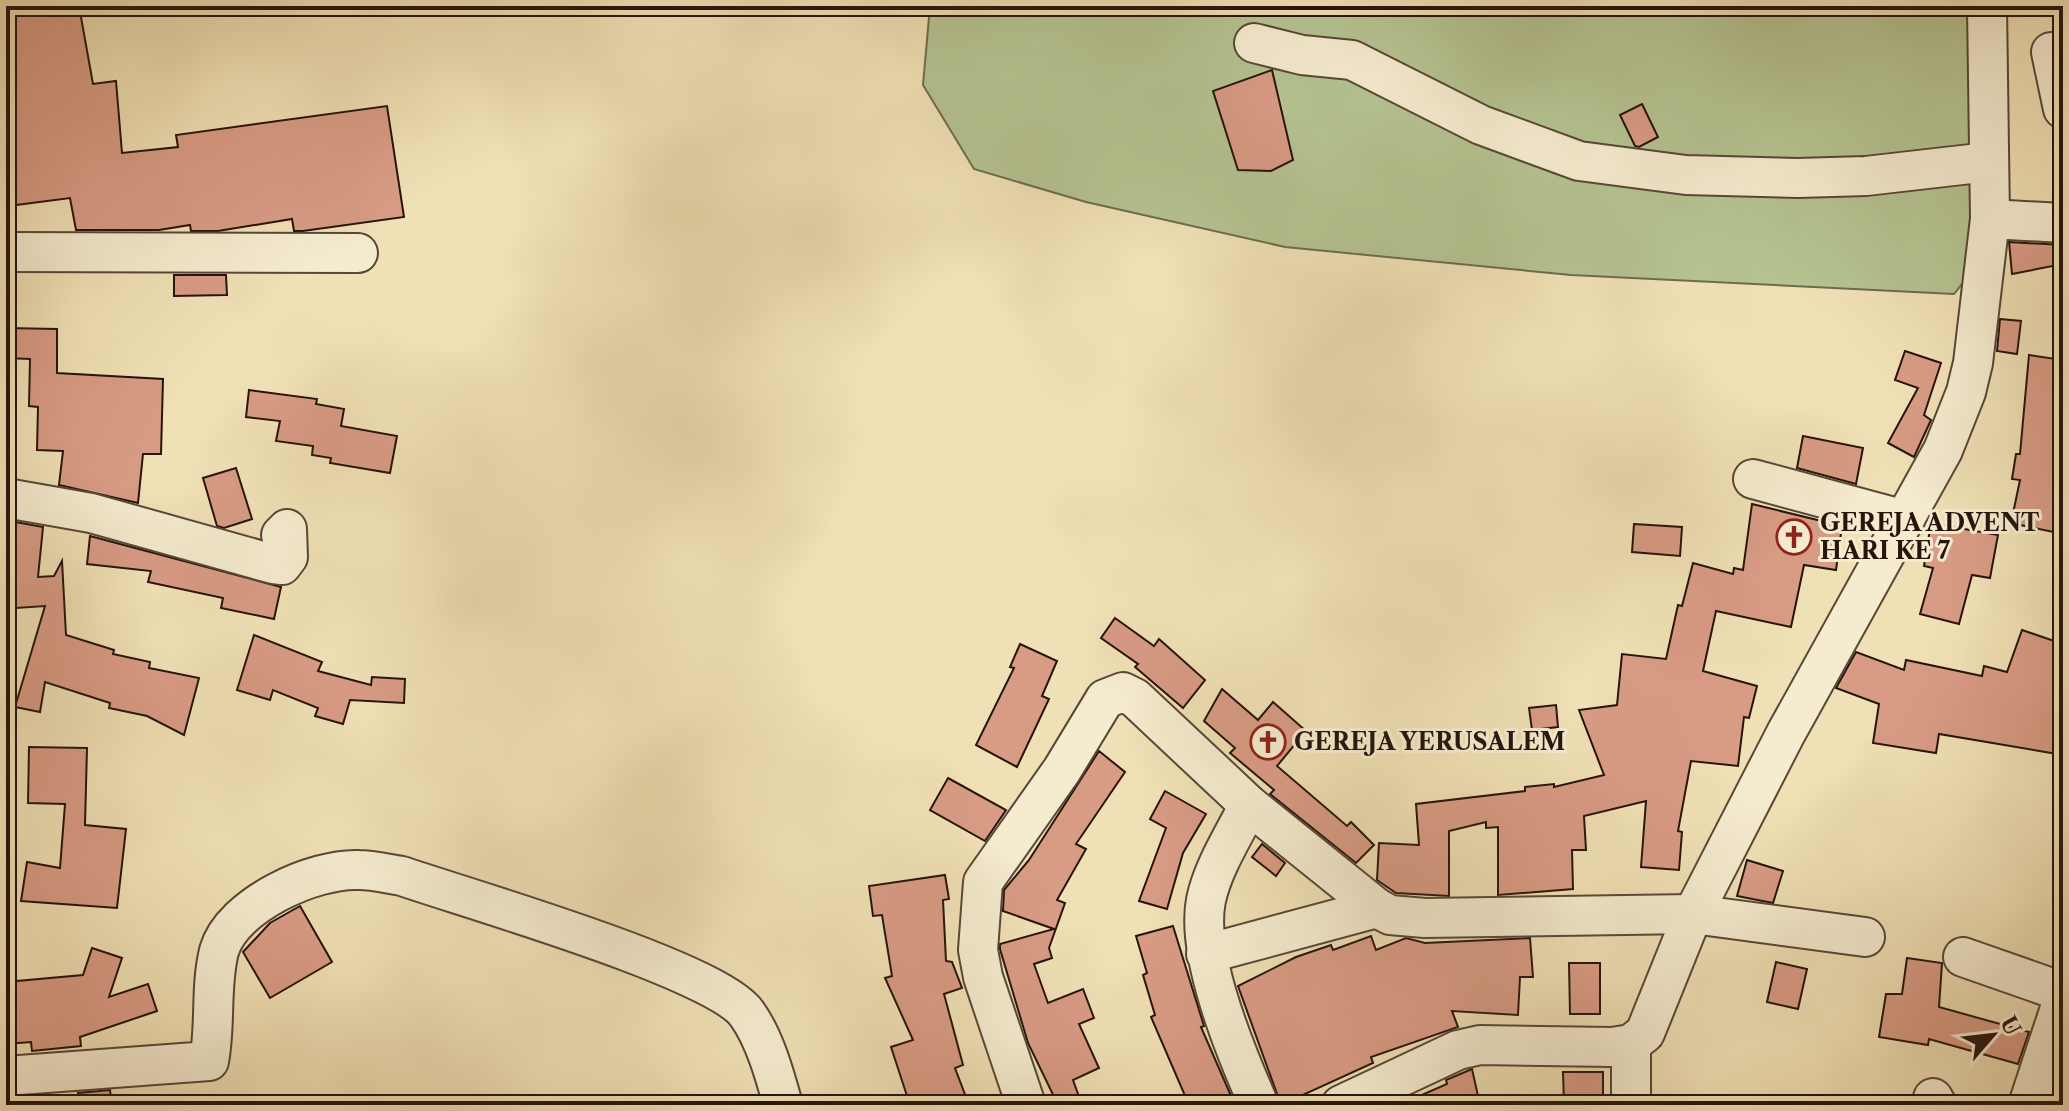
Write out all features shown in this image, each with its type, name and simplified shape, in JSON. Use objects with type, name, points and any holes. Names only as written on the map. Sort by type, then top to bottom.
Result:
[{"type":"street","points":[[1341,1105],[1458,1050],[1480,1045],[1612,1047],[1631,1044],[1645,1033],[1693,914],[1786,733],[1943,450],[1966,392],[1973,363],[1990,219],[1987,6]]},
{"type":"street","points":[[1254,43],[1302,55],[1352,60],[1481,125],[1579,161],[1686,175],[1798,178],[1866,176],[1988,162]]},
{"type":"street","points":[[2051,52],[2063,109]]},
{"type":"street","points":[[1990,219],[2063,223]]},
{"type":"street","points":[[6,252],[358,253]]},
{"type":"street","points":[[1753,479],[1905,520]]},
{"type":"street","points":[[6,498],[91,513],[282,565],[288,557],[287,529],[281,535]]},
{"type":"street","points":[[1026,1105],[993,1015],[980,963],[978,950],[983,882],[1062,770],[1105,699],[1123,692],[1135,698],[1249,805],[1377,908],[1390,915],[1425,918],[1693,914],[1865,937]]},
{"type":"street","points":[[1249,805],[1206,899],[1203,939],[1259,1105]]},
{"type":"street","points":[[6,1076],[209,1061],[220,949],[234,922],[253,906],[311,878],[358,869],[402,876],[660,964],[730,997],[748,1014],[773,1069],[783,1105]]},
{"type":"street","points":[[1206,954],[1377,908]]},
{"type":"street","points":[[1963,957],[2063,992]]},
{"type":"street","points":[[2028,1105],[2063,999]]},
{"type":"street","points":[[1631,1044],[1631,1105]]},
{"type":"green space","points":[[930,6],[1975,6],[1975,146],[1966,279],[1954,294],[1571,275],[1285,247],[1086,202],[974,169],[923,85]]},
{"type":"building","points":[[6,6],[79,6],[93,84],[116,81],[122,153],[178,147],[176,135],[387,106],[404,217],[303,231],[294,231],[292,219],[218,231],[191,231],[190,225],[159,230],[76,230],[70,198],[8,206]]},
{"type":"building","points":[[1272,70],[1293,160],[1271,171],[1238,170],[1213,91]]},
{"type":"building","points":[[1642,104],[1658,137],[1639,147],[1635,146],[1620,115]]},
{"type":"building","points":[[2009,242],[2063,245],[2063,264],[2012,274]]},
{"type":"building","points":[[174,275],[226,275],[227,295],[174,296]]},
{"type":"building","points":[[2000,319],[2021,321],[2017,354],[1997,351]]},
{"type":"building","points":[[6,328],[57,329],[57,373],[163,379],[161,454],[143,454],[138,503],[59,485],[63,451],[37,450],[38,407],[29,406],[30,359],[6,358]]},
{"type":"building","points":[[1905,351],[1941,363],[1924,415],[1931,420],[1914,457],[1888,443],[1918,388],[1895,380]]},
{"type":"building","points":[[2029,355],[2063,360],[2063,534],[2011,523],[2020,480],[2012,479],[2016,454],[2020,454]]},
{"type":"building","points":[[249,390],[317,399],[316,404],[344,409],[341,426],[397,436],[390,473],[330,463],[331,458],[312,455],[313,446],[276,441],[280,421],[246,417]]},
{"type":"building","points":[[1803,436],[1863,448],[1856,484],[1797,468]]},
{"type":"building","points":[[236,468],[252,519],[224,528],[217,526],[203,478]]},
{"type":"building","points":[[1752,504],[1842,526],[1836,570],[1804,565],[1791,627],[1716,611],[1703,671],[1757,686],[1749,718],[1744,717],[1738,766],[1691,761],[1678,831],[1682,832],[1679,870],[1641,867],[1646,801],[1584,816],[1586,850],[1572,850],[1573,889],[1498,895],[1498,827],[1486,828],[1486,822],[1449,831],[1449,896],[1396,893],[1377,880],[1379,843],[1419,845],[1416,804],[1525,791],[1525,787],[1554,784],[1554,787],[1604,775],[1579,710],[1617,705],[1622,654],[1666,659],[1678,605],[1682,606],[1693,563],[1733,574],[1734,568],[1743,570]]},
{"type":"building","points":[[10,521],[43,527],[38,577],[54,576],[62,561],[66,635],[114,650],[113,654],[150,662],[149,668],[199,678],[184,735],[147,716],[109,708],[110,703],[45,682],[40,712],[15,707],[45,606],[16,608],[12,547],[7,546]]},
{"type":"building","points":[[1931,523],[1998,535],[1990,578],[1972,575],[1959,624],[1920,614],[1933,568],[1924,566]]},
{"type":"building","points":[[1634,524],[1682,527],[1680,556],[1632,552]]},
{"type":"building","points":[[90,536],[281,587],[274,619],[221,608],[223,598],[148,582],[151,571],[87,564]]},
{"type":"building","points":[[1115,618],[1154,646],[1159,639],[1205,680],[1183,708],[1135,667],[1138,664],[1101,638]]},
{"type":"building","points":[[2022,630],[2063,644],[2063,755],[1939,734],[1936,753],[1873,743],[1879,704],[1836,688],[1856,652],[1904,670],[1906,660],[1982,676],[1984,666],[2007,672]]},
{"type":"building","points":[[254,635],[322,662],[318,671],[371,685],[372,677],[405,679],[404,703],[350,700],[343,724],[315,716],[318,708],[273,690],[270,700],[237,690]]},
{"type":"building","points":[[1020,644],[1057,661],[1042,696],[1049,699],[1017,767],[976,745],[1014,668],[1010,667]]},
{"type":"building","points":[[1222,689],[1258,720],[1273,702],[1306,731],[1277,766],[1347,826],[1351,822],[1374,845],[1356,863],[1270,794],[1274,790],[1230,753],[1235,748],[1204,721]]},
{"type":"building","points":[[1556,705],[1558,727],[1532,730],[1529,708]]},
{"type":"building","points":[[29,747],[87,748],[85,825],[126,829],[117,908],[21,901],[27,862],[60,868],[65,804],[28,803]]},
{"type":"building","points":[[1099,751],[1125,772],[1076,844],[1086,849],[1057,900],[1065,903],[1049,948],[1052,958],[1034,964],[1048,1003],[1083,989],[1094,1018],[1079,1024],[1099,1068],[1073,1080],[1082,1105],[1058,1105],[1028,1043],[1000,949],[1000,944],[1054,929],[1003,911],[1004,890],[1029,860]]},
{"type":"building","points":[[948,778],[1006,810],[985,841],[930,810]]},
{"type":"building","points":[[1165,791],[1206,814],[1183,853],[1167,909],[1139,901],[1166,828],[1150,819]]},
{"type":"building","points":[[1262,844],[1285,863],[1276,876],[1252,857]]},
{"type":"building","points":[[1747,860],[1783,871],[1773,903],[1737,896]]},
{"type":"building","points":[[945,875],[949,899],[943,900],[946,961],[952,962],[962,988],[944,994],[963,1065],[955,1068],[969,1105],[910,1105],[891,1047],[913,1040],[885,978],[892,976],[882,915],[873,916],[869,886]]},
{"type":"building","points":[[300,906],[332,962],[270,998],[243,952],[270,923]]},
{"type":"building","points":[[1173,926],[1204,1026],[1201,1027],[1235,1105],[1189,1105],[1151,1017],[1155,1015],[1136,936]]},
{"type":"building","points":[[1371,936],[1376,950],[1406,938],[1425,943],[1530,938],[1533,977],[1520,977],[1518,1015],[1452,1011],[1458,1027],[1371,1057],[1373,1063],[1281,1105],[1238,986],[1296,957],[1331,945],[1333,950]]},
{"type":"building","points":[[92,948],[122,958],[109,997],[148,984],[157,1011],[80,1037],[81,1046],[32,1051],[31,1042],[6,1044],[6,982],[83,975]]},
{"type":"building","points":[[1907,958],[1942,963],[1939,1007],[2029,1032],[2018,1064],[1929,1039],[1928,1045],[1879,1037],[1886,994],[1902,994]]},
{"type":"building","points":[[1776,962],[1807,969],[1798,1009],[1767,1002]]},
{"type":"building","points":[[1569,963],[1600,963],[1600,1014],[1570,1014]]},
{"type":"building","points":[[1472,1069],[1480,1105],[1399,1105],[1447,1084],[1446,1080]]},
{"type":"building","points":[[1563,1072],[1603,1072],[1603,1105],[1564,1105]]},
{"type":"building","points":[[110,1090],[112,1105],[80,1105],[78,1093]]},
{"type":"place","name":"GEREJA ADVENT HARI KE 7","points":[[1794,537]]},
{"type":"place","name":"GEREJA YERUSALEM","points":[[1268,742]]}]
